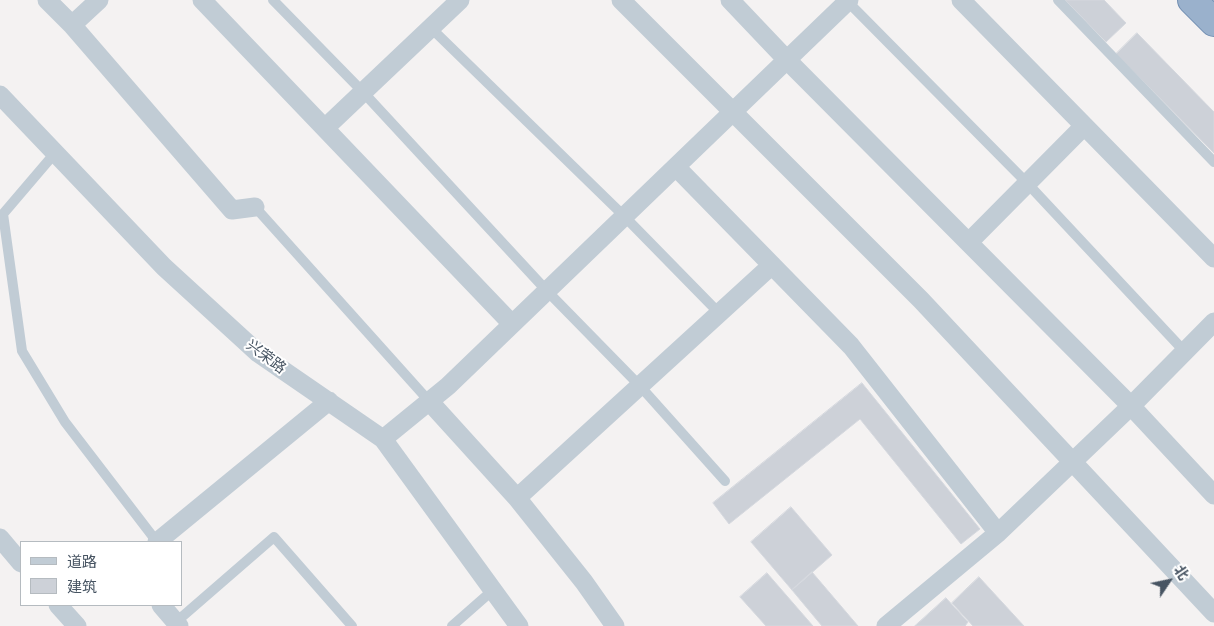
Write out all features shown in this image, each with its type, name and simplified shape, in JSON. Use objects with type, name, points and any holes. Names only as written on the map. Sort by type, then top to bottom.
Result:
[{"type":"highway","points":[[1192,0],[1214,22]]},
{"type":"street","points":[[47,0],[72,25],[232,210],[255,207]]},
{"type":"street","points":[[72,25],[99,0]]},
{"type":"street","points":[[202,0],[512,324]]},
{"type":"street","points":[[325,128],[460,0]]},
{"type":"street","points":[[621,0],[920,300],[1214,613]]},
{"type":"street","points":[[730,0],[786,60],[1131,406],[1214,494]]},
{"type":"street","points":[[383,439],[448,386],[848,0]]},
{"type":"street","points":[[961,0],[1214,258]]},
{"type":"street","name":"兴荣路","points":[[0,95],[164,267],[258,353],[383,439],[519,626]]},
{"type":"street","points":[[969,242],[1084,126]]},
{"type":"street","points":[[676,167],[851,346],[998,533]]},
{"type":"street","points":[[518,498],[772,265]]},
{"type":"street","points":[[886,626],[998,533],[1131,406],[1214,322]]},
{"type":"street","points":[[158,541],[329,401]]},
{"type":"street","points":[[429,401],[518,498],[584,582],[615,626]]},
{"type":"street","points":[[0,538],[20,562]]},
{"type":"street","points":[[59,606],[77,626]]},
{"type":"street","points":[[162,606],[177,624]]},
{"type":"lane","points":[[273,0],[363,92],[547,291],[640,386],[725,481]]},
{"type":"lane","points":[[848,0],[1027,183],[1185,352]]},
{"type":"lane","points":[[1058,0],[1214,162]]},
{"type":"lane","points":[[431,28],[624,216],[719,313]]},
{"type":"lane","points":[[55,153],[3,214],[22,351],[64,422],[156,541]]},
{"type":"lane","points":[[255,207],[429,401]]},
{"type":"lane","points":[[177,624],[274,537],[352,626]]},
{"type":"lane","points":[[452,626],[493,590]]},
{"type":"building","points":[[1065,0],[1104,0],[1126,23],[1106,42]]},
{"type":"building","points":[[1137,33],[1214,112],[1214,153],[1116,54]]},
{"type":"building","points":[[862,383],[980,529],[961,544],[860,419],[729,524],[713,503]]},
{"type":"building","points":[[791,507],[832,555],[792,590],[751,542]]},
{"type":"building","points":[[812,572],[858,626],[822,626],[792,590]]},
{"type":"building","points":[[767,573],[813,626],[766,626],[740,597]]},
{"type":"building","points":[[979,577],[1024,626],[973,626],[952,603]]},
{"type":"building","points":[[946,598],[968,622],[965,626],[915,626]]}]
